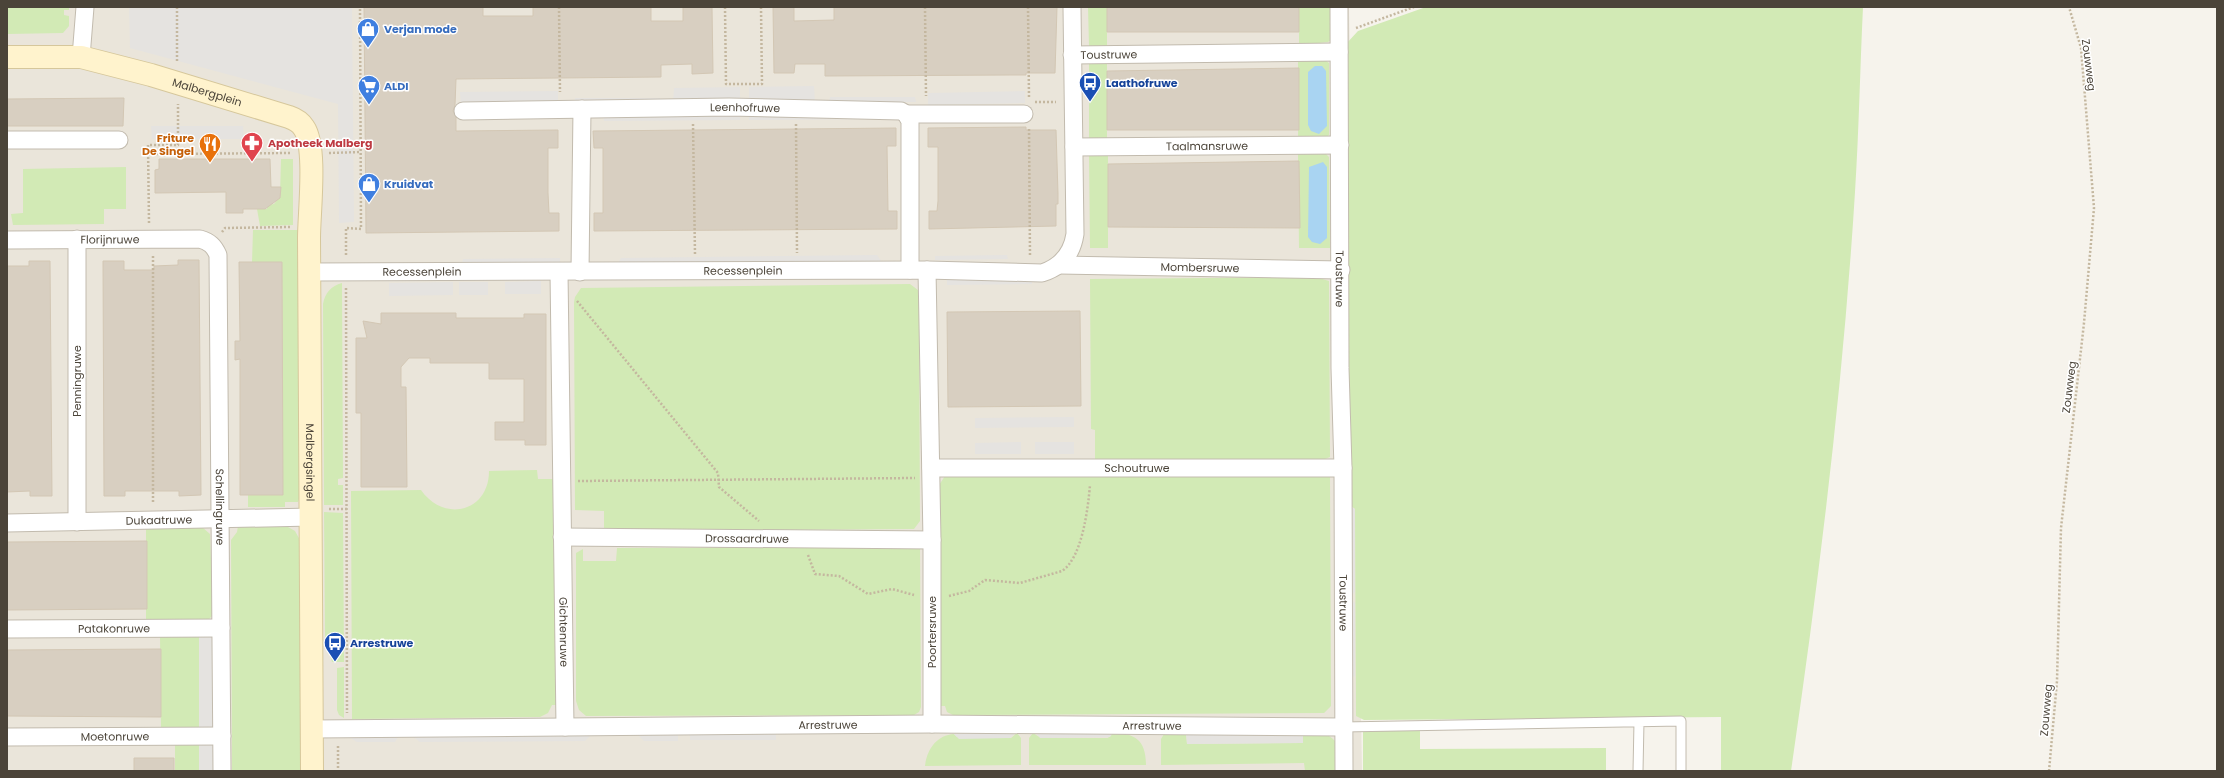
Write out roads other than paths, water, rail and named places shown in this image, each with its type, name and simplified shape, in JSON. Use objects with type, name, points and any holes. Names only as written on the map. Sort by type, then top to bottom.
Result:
[{"type":"street","points":[[7,57],[81,57],[85,7]]},
{"type":"street","points":[[1059,265],[1071,251],[1075,234],[1072,7]]},
{"type":"street","points":[[1339,7],[1339,52]]},
{"type":"street","name":"Toustruwe","points":[[1072,55],[1339,52],[1344,771]]},
{"type":"street","name":"Malbergplein","points":[[81,57],[178,83],[289,117],[304,127],[309,138],[311,153]]},
{"type":"street","name":"Leenhofruwe","points":[[463,111],[693,108],[892,109],[906,114],[1026,117]]},
{"type":"street","points":[[580,272],[582,109]]},
{"type":"street","points":[[906,114],[910,121],[910,270]]},
{"type":"street","points":[[7,140],[119,140]]},
{"type":"street","name":"Taalmansruwe","points":[[1074,147],[1340,146]]},
{"type":"street","name":"Malbergsingel","points":[[311,153],[309,227],[312,517],[312,771]]},
{"type":"street","name":"Penningruwe","points":[[77,239],[77,522]]},
{"type":"street","name":"Florijnruwe","points":[[7,240],[200,239],[211,244]]},
{"type":"street","name":"Schellingruwe","points":[[211,244],[218,255],[222,771]]},
{"type":"street","name":"Recessenplein","points":[[310,272],[559,275],[580,272],[927,270],[1042,273],[1059,265]]},
{"type":"street","name":"Mombersruwe","points":[[1059,265],[1341,270]]},
{"type":"street","points":[[927,270],[932,540]]},
{"type":"street","points":[[559,275],[562,537]]},
{"type":"street","name":"Schoutruwe","points":[[931,473],[1092,469],[1342,468]]},
{"type":"street","name":"Dukaatruwe","points":[[7,523],[312,517]]},
{"type":"street","name":"Drossaardruwe","points":[[562,537],[932,540]]},
{"type":"street","name":"Gichtenruwe","points":[[562,537],[565,727]]},
{"type":"street","name":"Poortersruwe","points":[[932,540],[932,724]]},
{"type":"street","name":"Patakonruwe","points":[[7,629],[221,628]]},
{"type":"street","name":"Arrestruwe","points":[[312,730],[932,724],[1343,726]]},
{"type":"street","name":"Moetonruwe","points":[[7,737],[222,736]]},
{"type":"lane","points":[[1343,726],[1681,721],[1681,771]]},
{"type":"lane","points":[[1638,771],[1639,722]]},
{"type":"water","points":[[1315,66],[1322,66],[1326,71],[1327,126],[1319,134],[1311,131],[1308,125],[1308,72]]},
{"type":"water","points":[[1323,162],[1327,167],[1327,238],[1320,244],[1312,242],[1308,237],[1309,167]]},
{"type":"place","name":"Verjan mode","points":[[368,48]]},
{"type":"place","name":"Laathofruwe","points":[[1090,102]]},
{"type":"place","name":"ALDI","points":[[369,106]]},
{"type":"place","name":"Apotheek Malberg","points":[[252,162]]},
{"type":"place","name":"Friture De Singel","points":[[210,164]]},
{"type":"place","name":"Kruidvat","points":[[369,204]]},
{"type":"place","name":"Arrestruwe","points":[[335,662]]}]
